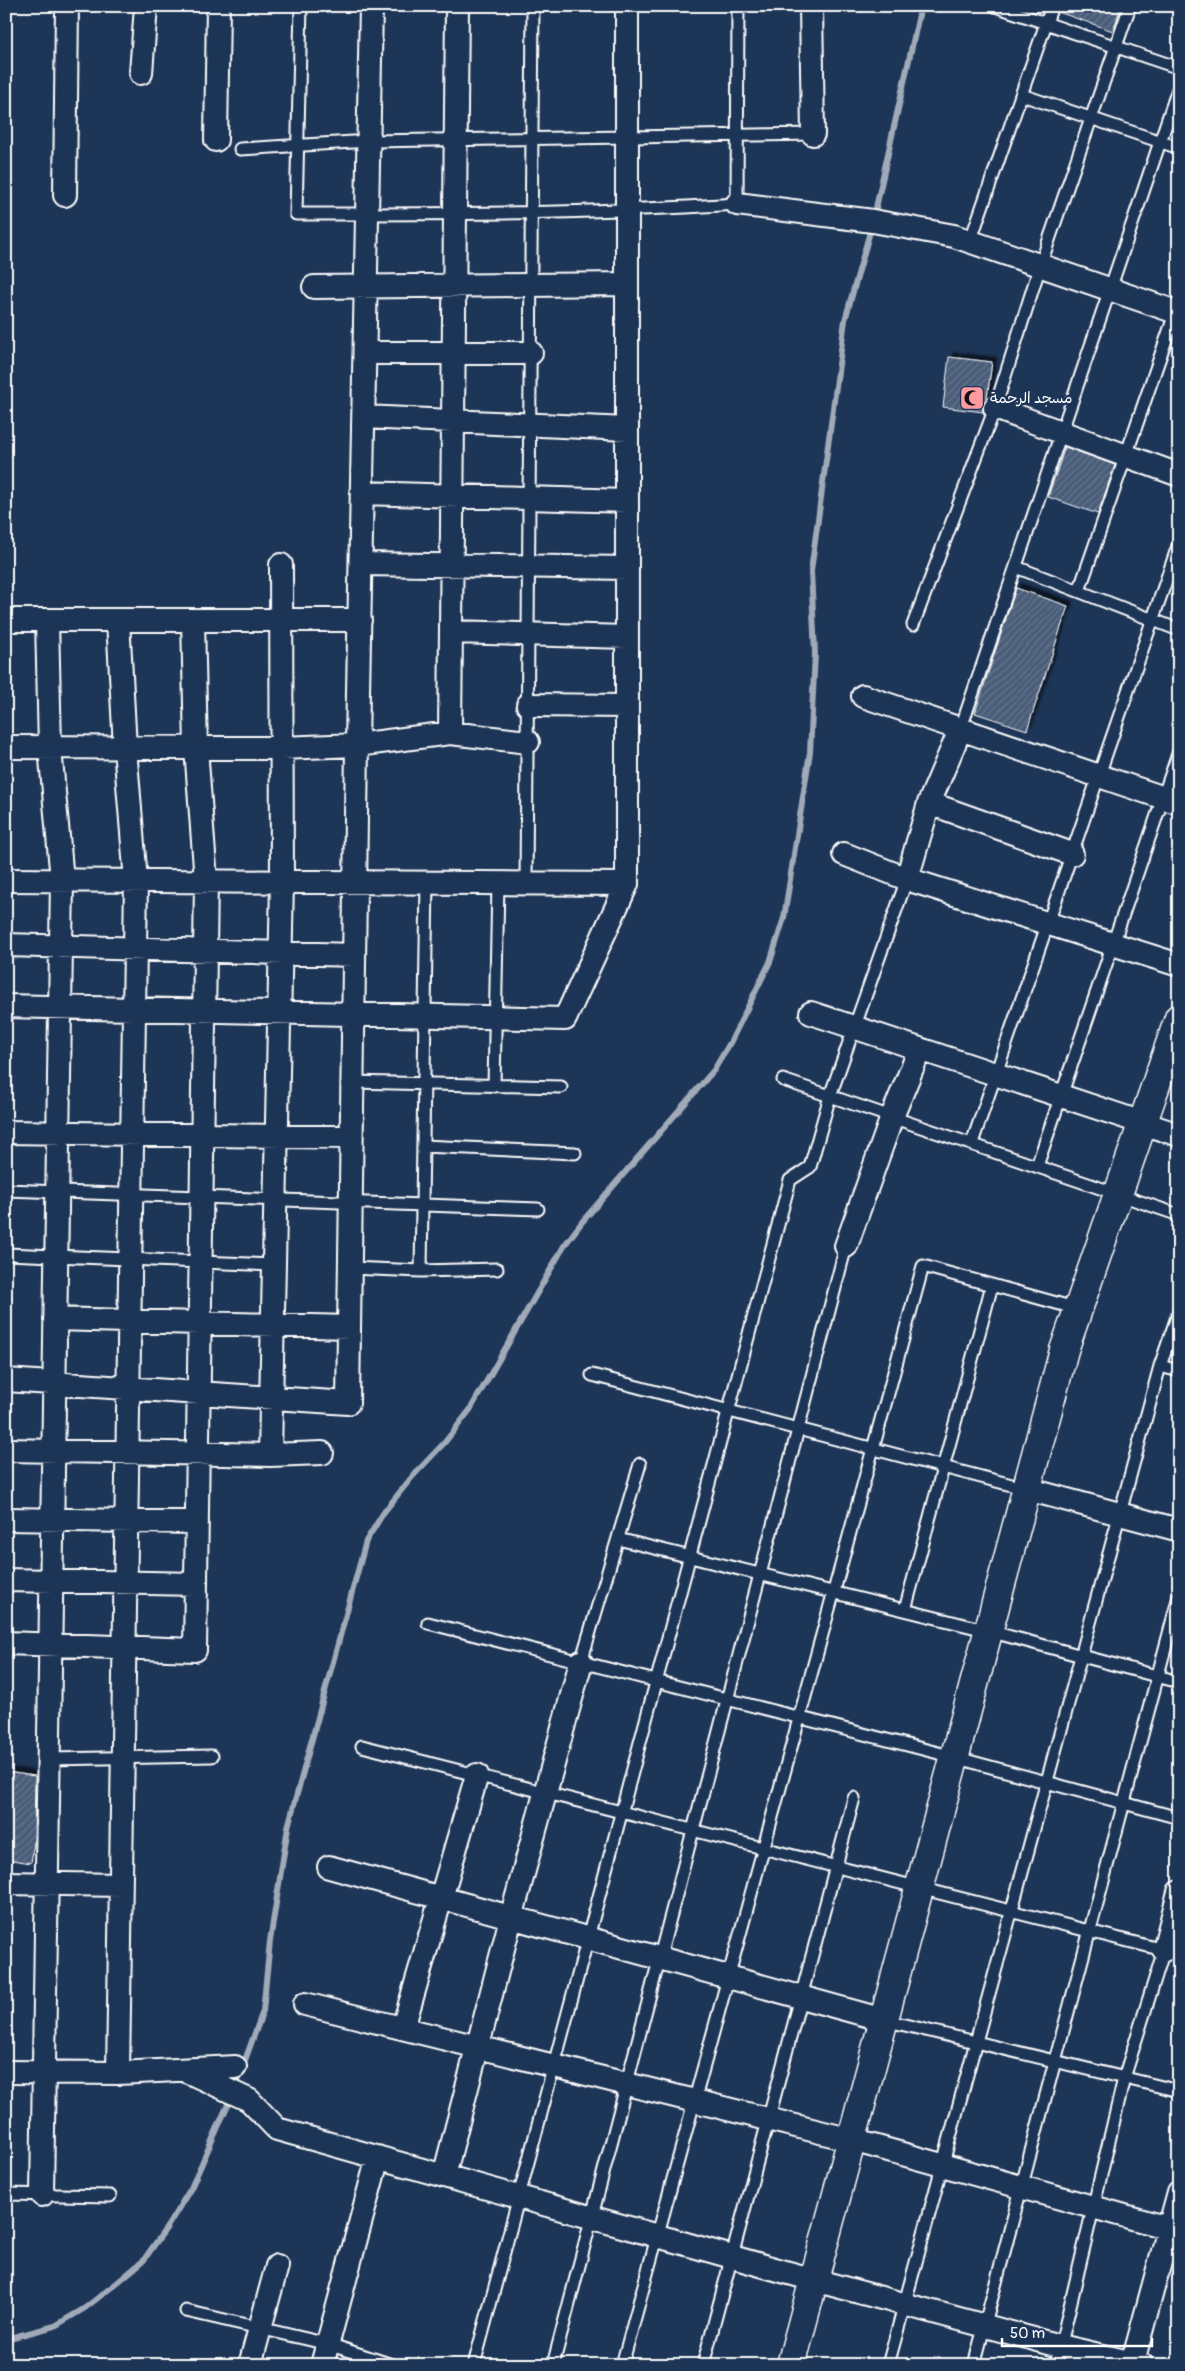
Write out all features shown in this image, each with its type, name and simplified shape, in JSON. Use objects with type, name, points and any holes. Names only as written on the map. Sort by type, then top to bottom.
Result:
[{"type":"street","points":[[65,195],[67,6]]},
{"type":"street","points":[[141,73],[146,6]]},
{"type":"street","points":[[216,140],[218,6]]},
{"type":"street","points":[[6,1380],[348,1403],[357,745],[371,6]]},
{"type":"street","points":[[450,733],[457,6]]},
{"type":"street","points":[[6,1006],[565,1019],[627,884],[627,6]]},
{"type":"street","points":[[811,6],[812,134]]},
{"type":"street","points":[[737,204],[873,222],[954,236],[1109,289],[1178,310]]},
{"type":"street","points":[[314,287],[627,284]]},
{"type":"street","points":[[364,353],[531,353]]},
{"type":"street","points":[[995,408],[1179,475]]},
{"type":"street","points":[[364,417],[627,429]]},
{"type":"street","points":[[362,493],[627,501]]},
{"type":"street","points":[[361,564],[627,568]]},
{"type":"street","points":[[270,1455],[282,882],[281,565]]},
{"type":"street","points":[[6,620],[360,620]]},
{"type":"street","points":[[42,2195],[62,880],[50,748],[47,620]]},
{"type":"street","points":[[118,620],[124,748],[136,881],[118,2073]]},
{"type":"street","points":[[6,1643],[195,1650],[206,881],[196,748],[192,620]]},
{"type":"street","points":[[451,632],[627,637]]},
{"type":"street","points":[[863,696],[1171,800]]},
{"type":"street","points":[[528,704],[627,706]]},
{"type":"street","points":[[907,879],[930,803],[961,728]]},
{"type":"street","points":[[6,747],[281,748],[357,745],[450,733],[528,742]]},
{"type":"street","points":[[930,803],[1072,854]]},
{"type":"street","points":[[844,854],[907,879],[1179,965]]},
{"type":"street","points":[[6,880],[627,884]]},
{"type":"street","points":[[6,945],[354,955]]},
{"type":"street","points":[[810,1013],[1179,1136]]},
{"type":"street","points":[[791,2365],[1064,1350],[1179,1018]]},
{"type":"street","points":[[846,1246],[892,1117],[920,1050]]},
{"type":"street","points":[[6,1132],[351,1137]]},
{"type":"street","points":[[55,1319],[349,1327]]},
{"type":"street","points":[[6,1450],[270,1455],[322,1453]]},
{"type":"street","points":[[1027,1489],[1179,1530]]},
{"type":"street","points":[[6,1519],[197,1522]]},
{"type":"street","points":[[6,1580],[196,1584]]},
{"type":"street","points":[[444,2176],[544,1792],[581,1662]]},
{"type":"street","points":[[403,2028],[477,1775]]},
{"type":"street","points":[[329,1868],[884,2020]]},
{"type":"street","points":[[6,1883],[121,1885]]},
{"type":"street","points":[[1171,1952],[1179,1892]]},
{"type":"street","points":[[305,2004],[852,2140],[1174,2229]]},
{"type":"street","points":[[6,2072],[118,2073],[235,2067]]},
{"type":"street","points":[[184,2070],[249,2100],[277,2129],[814,2280],[984,2324],[1058,2356],[1136,2364],[1174,2229],[1179,2192]]},
{"type":"street","points":[[325,2354],[378,2158]]},
{"type":"street","points":[[250,2365],[277,2266]]},
{"type":"lane","points":[[301,6],[296,214],[627,211],[737,204],[738,6]]},
{"type":"lane","points":[[526,883],[533,6]]},
{"type":"lane","points":[[995,6],[1179,68]]},
{"type":"lane","points":[[970,242],[1052,6]]},
{"type":"lane","points":[[913,625],[995,408],[1040,266],[1130,6]]},
{"type":"lane","points":[[961,728],[1179,86]]},
{"type":"lane","points":[[1022,95],[1179,148]]},
{"type":"lane","points":[[240,149],[369,141],[812,134]]},
{"type":"lane","points":[[1080,591],[1178,310]]},
{"type":"lane","points":[[972,1143],[1179,543]]},
{"type":"lane","points":[[1016,567],[1179,630]]},
{"type":"lane","points":[[1038,1166],[1113,944],[1171,800],[1179,751]]},
{"type":"lane","points":[[474,2365],[790,1180],[810,1167],[830,1096],[907,879]]},
{"type":"lane","points":[[421,1271],[428,882]]},
{"type":"lane","points":[[494,1086],[498,883]]},
{"type":"lane","points":[[783,1080],[1179,1215]]},
{"type":"lane","points":[[352,1082],[561,1087]]},
{"type":"lane","points":[[423,1146],[575,1152]]},
{"type":"lane","points":[[6,1190],[538,1209]]},
{"type":"lane","points":[[553,2365],[846,1246]]},
{"type":"lane","points":[[6,1254],[274,1265]]},
{"type":"lane","points":[[622,2365],[924,1266],[1078,1310]]},
{"type":"lane","points":[[350,1268],[421,1271],[497,1269]]},
{"type":"lane","points":[[905,1610],[992,1285]]},
{"type":"lane","points":[[888,2365],[1160,1366],[1179,1311]]},
{"type":"lane","points":[[1160,1366],[1179,1371]]},
{"type":"lane","points":[[592,1375],[1027,1489]]},
{"type":"lane","points":[[581,1662],[640,1464]]},
{"type":"lane","points":[[618,1539],[988,1631],[1179,1682]]},
{"type":"lane","points":[[974,2365],[1179,1596]]},
{"type":"lane","points":[[428,1623],[800,1717],[1179,1818]]},
{"type":"lane","points":[[362,1746],[920,1886],[1171,1952],[1124,2078],[1058,2356]]},
{"type":"lane","points":[[49,1760],[212,1756]]},
{"type":"lane","points":[[703,2365],[854,1798]]},
{"type":"lane","points":[[884,2020],[1179,2091]]},
{"type":"lane","points":[[6,2194],[110,2196]]},
{"type":"lane","points":[[186,2311],[260,2328],[325,2354],[392,2365]]},
{"type":"building","points":[[1059,6],[1121,6],[1113,31],[1058,12]]},
{"type":"building","points":[[949,357],[992,362],[983,412],[943,407]]},
{"type":"building","points":[[1065,447],[1115,465],[1098,514],[1048,497]]},
{"type":"building","points":[[1016,588],[1068,606],[1027,730],[975,713]]},
{"type":"building","points":[[6,1772],[35,1776],[34,1842],[31,1863],[6,1859]]},
{"type":"waterway","points":[[6,2339],[55,2326],[85,2308],[118,2282],[143,2261],[191,2188],[233,2093],[263,2011],[270,1941],[288,1827],[366,1541],[384,1512],[412,1477],[445,1442],[470,1410],[564,1246],[582,1222],[714,1070],[731,1041],[770,962],[784,918],[810,752],[815,653],[811,571],[845,320],[873,221],[921,6]]},
{"type":"place","name":"مسجد الرحمة","points":[[972,398]]}]
